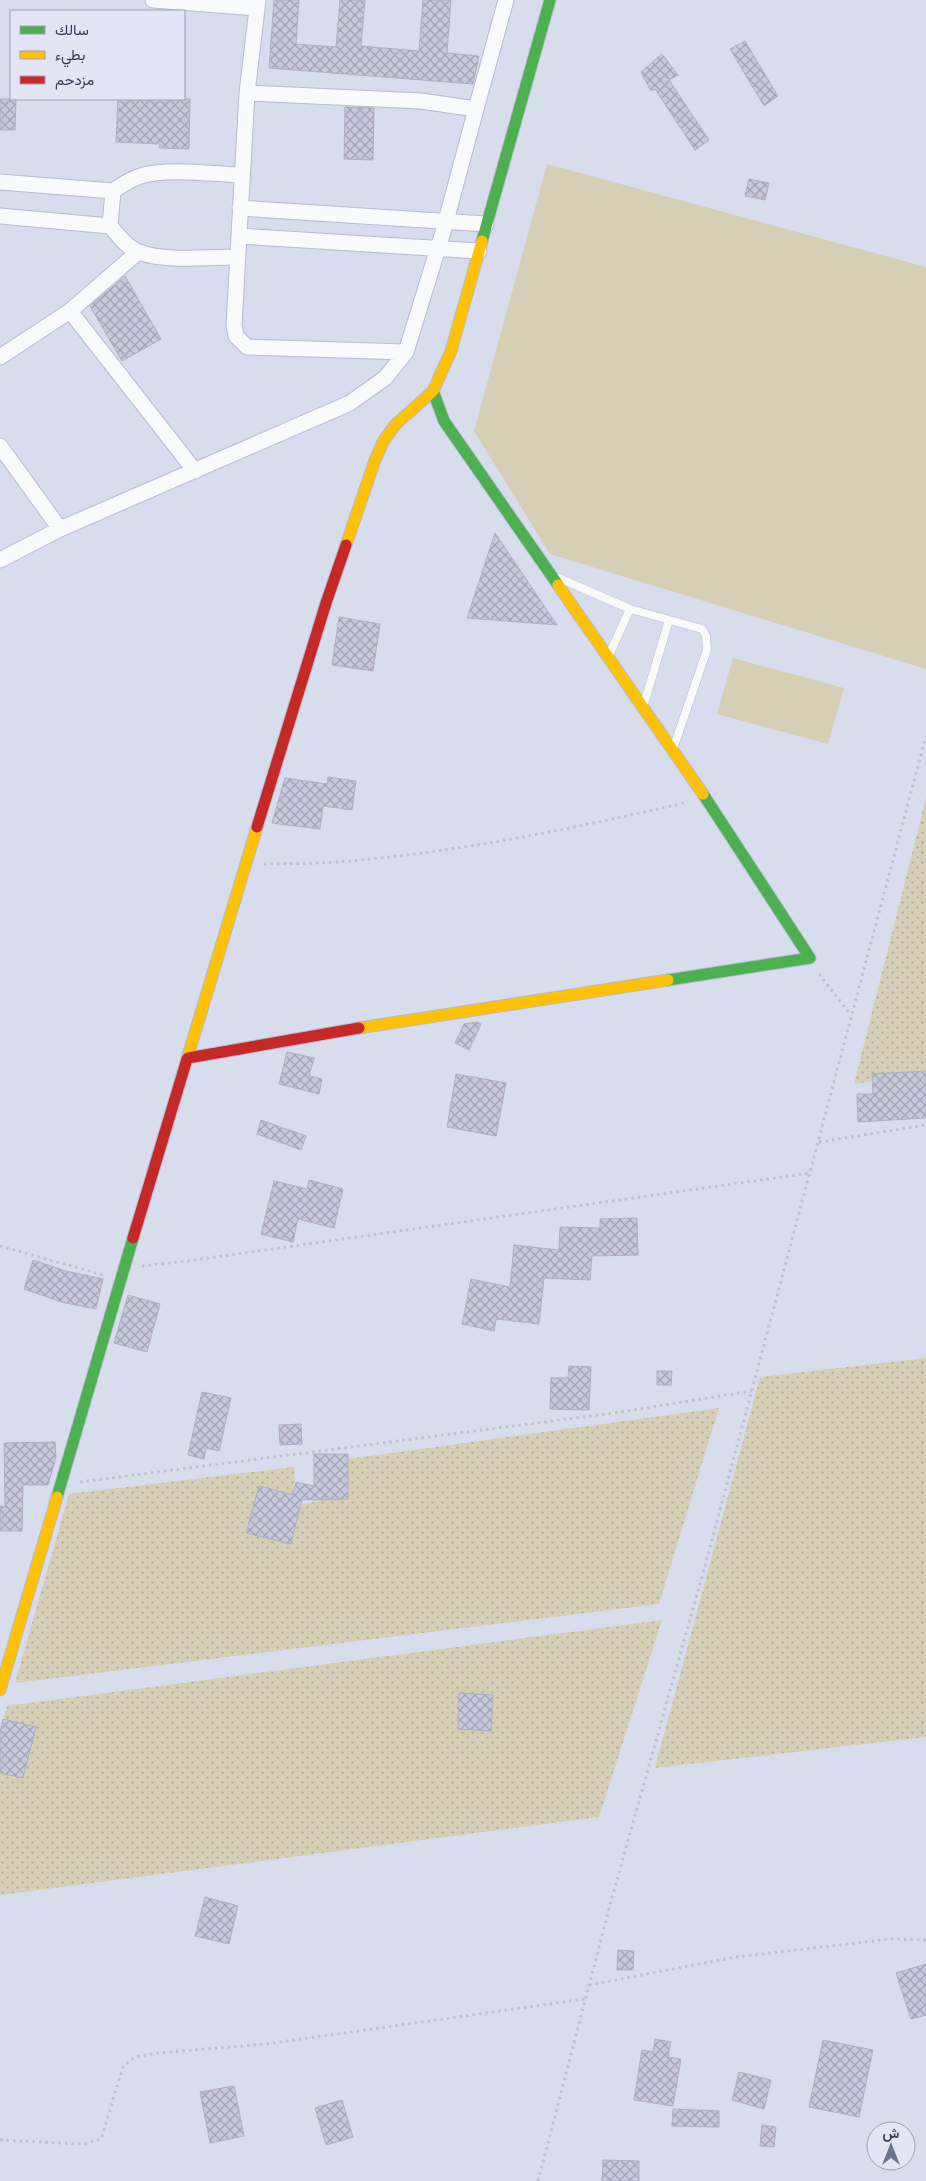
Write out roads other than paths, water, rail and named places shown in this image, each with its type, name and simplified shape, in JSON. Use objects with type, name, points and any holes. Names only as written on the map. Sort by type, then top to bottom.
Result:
[{"type":"street","points":[[153,0],[257,4],[247,93],[237,258],[234,325],[236,336],[247,347],[406,352]]},
{"type":"street","points":[[0,560],[60,529],[350,404],[386,378],[406,352],[439,247],[506,0]]},
{"type":"street","points":[[0,1690],[124,1266],[326,603],[375,460],[384,440],[396,424],[433,391],[451,351],[550,0]]},
{"type":"street","points":[[247,93],[421,102],[476,109]]},
{"type":"street","points":[[0,182],[113,191],[128,181],[145,174],[242,175]]},
{"type":"street","points":[[110,226],[113,191]]},
{"type":"street","points":[[240,208],[486,224]]},
{"type":"street","points":[[0,216],[110,226],[121,239],[138,252],[170,258],[237,258]]},
{"type":"street","points":[[239,236],[479,250]]},
{"type":"street","points":[[0,357],[70,310],[138,252]]},
{"type":"street","points":[[70,310],[195,471]]},
{"type":"street","points":[[188,1058],[328,1033],[810,958],[674,749],[455,438],[444,421],[433,391]]},
{"type":"street","points":[[0,446],[60,529]]},
{"type":"lane","points":[[552,575],[630,609],[702,630],[707,642],[707,650],[674,749]]},
{"type":"lane","points":[[608,657],[630,609]]},
{"type":"lane","points":[[643,706],[669,620]]}]
